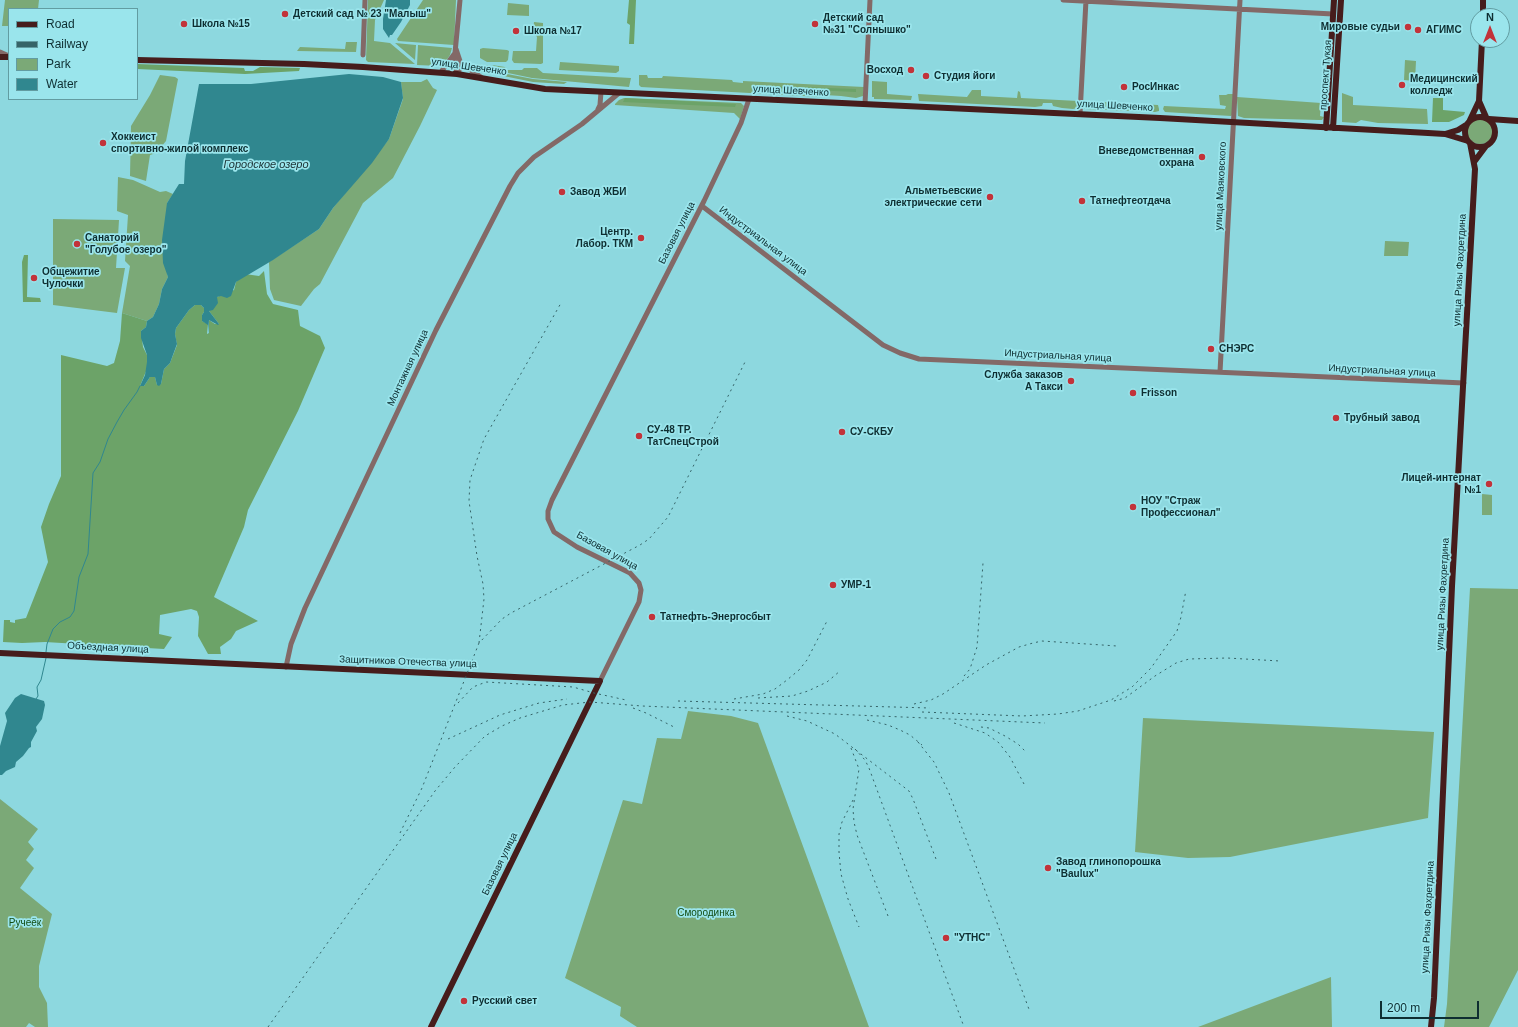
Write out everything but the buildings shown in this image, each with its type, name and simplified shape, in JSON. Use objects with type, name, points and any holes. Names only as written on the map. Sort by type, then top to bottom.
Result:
[{"type":"main road","name":"проспект Тукая","points":[[1326,128],[1334,0]]},
{"type":"main road","name":"проспект Тукая","points":[[1333,128],[1341,0]]},
{"type":"main road","points":[[1469,142],[1465,133],[1468,122],[1479,101],[1482,48]]},
{"type":"main road","name":"улица Шевченко","points":[[138,60],[304,64],[441,72],[538,88],[601,92],[1080,114],[1445,134]]},
{"type":"main road","points":[[1479,101],[1495,128],[1495,135]]},
{"type":"main road","points":[[1445,134],[1458,130],[1478,116],[1518,121]]},
{"type":"main road","points":[[1474,162],[1486,146],[1492,141],[1502,125],[1510,121]]},
{"type":"main road","points":[[1445,134],[1469,142],[1478,147],[1486,146]]},
{"type":"main road","name":"улица Ризы Фахретдина","points":[[1431,1027],[1434,998],[1452,594],[1475,169],[1469,142]]},
{"type":"main road","name":"Объездная улица","points":[[0,653],[215,663]]},
{"type":"main road","name":"Защитников Отечества улица","points":[[215,663],[600,681]]},
{"type":"main road","name":"Базовая улица","points":[[431,1027],[600,681]]},
{"type":"street","points":[[363,55],[365,0]]},
{"type":"street","points":[[457,74],[454,66],[454,56],[460,0]]},
{"type":"street","points":[[865,104],[870,0]]},
{"type":"street","points":[[1063,0],[1333,14]]},
{"type":"street","name":"улица Маяковского","points":[[1220,372],[1240,0]]},
{"type":"street","points":[[1080,114],[1086,1]]},
{"type":"street","points":[[456,48],[461,64],[457,74]]},
{"type":"street","points":[[1331,48],[1338,48]]},
{"type":"street","points":[[441,72],[444,66],[454,56]]},
{"type":"street","points":[[461,64],[484,79]]},
{"type":"street","points":[[596,112],[600,105],[601,92]]},
{"type":"street","name":"Монтажная улица","points":[[286,667],[291,644],[308,602],[436,330],[510,186],[518,173],[534,157],[596,112],[619,93]]},
{"type":"street","name":"Базовая улица","points":[[600,681],[639,602],[641,590],[639,583],[630,573],[577,547],[554,532],[548,519],[548,512],[555,494],[702,206],[740,124],[749,99]]},
{"type":"street","name":"Индустриальная улица","points":[[702,206],[883,345],[900,353],[919,359],[1464,383]]},
{"type":"green space","points":[[5,0],[39,0],[38,8],[8,8],[8,26],[2,26]]},
{"type":"green space","points":[[368,0],[384,0],[375,20],[374,41],[390,43],[415,64],[368,62],[366,60]]},
{"type":"green space","points":[[423,0],[456,0],[454,45],[398,41],[397,39]]},
{"type":"green space","points":[[629,0],[636,0],[634,44],[629,44],[630,25],[627,23]]},
{"type":"green space","points":[[508,3],[529,5],[529,16],[507,15]]},
{"type":"green space","points":[[534,22],[543,23],[543,63],[514,63],[512,60],[513,51],[536,51],[537,37],[533,31]]},
{"type":"green space","points":[[346,42],[357,42],[356,52],[297,51],[300,47],[345,49]]},
{"type":"green space","points":[[395,43],[416,45],[415,60]]},
{"type":"green space","points":[[418,45],[452,48],[450,55],[444,64],[439,66],[417,65]]},
{"type":"green space","points":[[480,49],[507,50],[509,51],[508,60],[506,62],[487,62],[480,58]]},
{"type":"green space","points":[[1405,60],[1416,61],[1415,81],[1404,80]]},
{"type":"green space","points":[[560,62],[619,66],[619,71],[616,73],[559,70]]},
{"type":"green space","points":[[138,64],[244,68],[245,71],[253,71],[260,67],[300,68],[299,71],[245,74],[138,69]]},
{"type":"green space","points":[[475,64],[492,66],[507,74],[533,79],[567,82],[564,84],[533,82],[474,70],[468,66]]},
{"type":"green space","points":[[492,65],[505,67],[506,70],[537,68],[543,73],[631,78],[629,87],[532,78],[508,73]]},
{"type":"green space","points":[[160,75],[175,77],[178,79],[166,141],[156,153],[150,155],[146,181],[130,176],[131,126]]},
{"type":"green space","points":[[639,75],[647,75],[648,78],[662,78],[663,76],[732,80],[733,82],[743,83],[743,81],[864,87],[863,96],[856,98],[825,95],[822,97],[641,87],[639,85]]},
{"type":"green space","points":[[427,79],[433,88],[437,90],[393,178],[363,203],[320,284],[314,289],[301,306],[274,300],[270,289],[269,262],[319,229],[333,208],[389,139],[403,99],[401,82],[421,82]]},
{"type":"green space","points":[[872,81],[887,82],[887,94],[912,96],[911,100],[874,99],[874,97],[872,97]]},
{"type":"green space","points":[[767,86],[856,89],[856,92],[768,88]]},
{"type":"green space","points":[[972,90],[981,90],[981,96],[1017,98],[1018,91],[1020,92],[1021,98],[1078,101],[1078,105],[1077,108],[1073,109],[1053,106],[1052,103],[1043,103],[1042,106],[1035,107],[919,101],[918,94],[967,97]]},
{"type":"green space","points":[[1342,93],[1353,97],[1353,105],[1427,109],[1428,124],[1378,123],[1361,120],[1356,123],[1342,122]]},
{"type":"green space","points":[[1233,94],[1231,116],[1165,112],[1163,109],[1164,106],[1225,109],[1226,106],[1220,105],[1219,95]]},
{"type":"green space","points":[[1237,97],[1321,103],[1320,116],[1324,117],[1322,120],[1244,118],[1238,116]]},
{"type":"green space","points":[[624,98],[741,103],[744,106],[740,119],[734,113],[615,105],[619,100]]},
{"type":"green space","points":[[625,98],[736,104],[735,107],[623,102]]},
{"type":"green space","points":[[1433,98],[1443,98],[1443,110],[1465,112],[1464,115],[1449,122],[1432,122]]},
{"type":"green space","points":[[1082,101],[1158,105],[1159,111],[1085,109]]},
{"type":"green space","points":[[1480,118],[1489,122],[1493,131],[1489,140],[1480,144],[1471,140],[1467,131],[1471,122]]},
{"type":"green space","points":[[118,177],[133,180],[160,192],[166,191],[173,194],[167,203],[168,277],[162,289],[159,304],[153,317],[147,321],[122,313],[130,266],[125,261],[128,215],[117,211]]},
{"type":"green space","points":[[53,219],[119,220],[116,268],[125,268],[117,313],[53,305]]},
{"type":"green space","points":[[1385,241],[1409,242],[1408,256],[1384,256]]},
{"type":"green space","points":[[24,255],[28,255],[27,297],[40,298],[41,302],[23,302],[22,262]]},
{"type":"green space","points":[[264,271],[267,294],[273,304],[298,310],[300,326],[320,336],[325,348],[298,411],[248,510],[244,527],[214,597],[258,621],[236,631],[231,639],[220,647],[221,654],[208,654],[198,636],[199,617],[197,611],[191,609],[160,615],[159,634],[172,637],[164,649],[45,642],[3,642],[4,620],[10,620],[10,622],[15,623],[15,620],[26,618],[48,562],[41,527],[61,476],[61,355],[107,366],[114,363],[120,341],[122,313],[147,321],[146,327],[141,331],[143,347],[147,355],[147,369],[140,386],[144,386],[150,377],[155,377],[157,385],[161,384],[164,369],[170,363],[177,345],[175,334],[176,328],[189,310],[195,305],[201,305],[204,308],[202,321],[208,324],[207,334],[209,333],[209,320],[215,324],[219,324],[209,311],[217,297],[234,290],[236,282],[245,274],[259,276]]},
{"type":"green space","points":[[1482,494],[1492,495],[1492,515],[1482,515]]},
{"type":"green space","points":[[1470,588],[1518,589],[1518,970],[1489,1027],[1444,1027],[1447,1004]]},
{"type":"green space","name":"Смородинка","points":[[688,711],[731,716],[758,723],[869,1027],[637,1027],[620,1016],[621,1007],[565,978],[623,800],[642,804],[657,738],[681,739]]},
{"type":"green space","points":[[1143,718],[1434,732],[1428,818],[1230,857],[1188,858],[1135,852]]},
{"type":"green space","name":"Ручеёк","points":[[0,799],[38,829],[28,842],[34,849],[26,860],[34,868],[20,888],[52,914],[39,966],[39,987],[47,1003],[48,1027],[35,1027],[29,1023],[26,1027],[0,1027]]},
{"type":"green space","points":[[1331,977],[1332,1027],[1198,1027]]},
{"type":"water","points":[[386,0],[410,0],[410,5],[401,22],[389,38],[383,29]]},
{"type":"water","name":"Городское озеро","points":[[349,74],[383,77],[401,82],[403,98],[389,139],[372,163],[333,208],[319,229],[273,260],[236,282],[231,296],[227,298],[221,296],[217,297],[218,303],[213,310],[209,311],[219,324],[218,325],[209,320],[208,335],[208,325],[202,321],[204,308],[201,305],[195,305],[189,310],[176,328],[175,334],[177,344],[170,363],[164,369],[161,384],[159,386],[157,385],[155,377],[150,377],[144,386],[140,386],[145,375],[147,362],[147,355],[141,338],[141,331],[146,327],[147,321],[153,317],[159,304],[162,289],[168,277],[163,263],[162,240],[167,203],[179,184],[184,184],[185,161],[199,84],[251,84]]},
{"type":"water","points":[[21,694],[44,701],[45,705],[42,719],[36,727],[37,731],[31,742],[31,747],[16,762],[15,767],[0,775],[0,746],[7,721],[5,713],[15,698]]},
{"type":"waterway","points":[[46,652],[47,644],[53,629],[60,622],[70,617],[74,611],[79,577],[88,554],[93,473],[100,462],[108,439],[117,422],[140,386]]},
{"type":"waterway","points":[[36,699],[38,696],[37,687],[41,680],[46,658]]},
{"type":"railway","points":[[479,643],[484,599],[483,584],[477,556],[469,501],[470,480],[484,439],[561,303]]},
{"type":"railway","points":[[400,833],[422,788],[479,643],[502,619],[511,613],[649,539],[668,517],[745,362]]},
{"type":"railway","points":[[964,676],[970,669],[977,647],[983,563]]},
{"type":"railway","points":[[922,712],[1022,716],[1058,714],[1078,711],[1111,700],[1132,687],[1151,668],[1177,631],[1186,590]]},
{"type":"railway","points":[[734,699],[763,694],[775,689],[799,670],[807,660],[827,621]]},
{"type":"railway","points":[[914,704],[931,700],[943,694],[986,665],[1019,647],[1042,641],[1117,646]]},
{"type":"railway","points":[[1114,701],[1125,698],[1176,663],[1189,659],[1227,658],[1280,661]]},
{"type":"railway","points":[[758,698],[792,696],[808,691],[827,682],[840,671]]},
{"type":"railway","points":[[458,703],[473,687],[486,682],[573,687],[626,700]]},
{"type":"railway","points":[[448,739],[500,715],[539,703],[567,699]]},
{"type":"railway","points":[[678,701],[930,708]]},
{"type":"railway","points":[[268,1027],[435,791],[455,767],[485,736],[520,718],[563,705],[590,702],[642,706],[1045,723]]},
{"type":"railway","points":[[633,708],[674,727]]},
{"type":"railway","points":[[787,716],[807,721],[835,734],[909,791],[936,859]]},
{"type":"railway","points":[[867,720],[888,725],[900,730],[910,735],[922,745]]},
{"type":"railway","points":[[954,723],[985,733],[998,742],[1010,757],[1024,784]]},
{"type":"railway","points":[[981,727],[989,728],[1005,736],[1018,744],[1026,752]]},
{"type":"railway","points":[[918,742],[934,762],[949,793],[1030,1012]]},
{"type":"railway","points":[[851,748],[859,769],[853,809],[854,822],[857,835],[888,916]]},
{"type":"railway","points":[[855,749],[865,760],[869,768],[964,1027]]},
{"type":"railway","points":[[853,800],[842,822],[839,834],[839,852],[841,874],[848,899],[859,927]]},
{"type":"place","name":"Детский сад № 23 \"Малыш\"","points":[[285,14]]},
{"type":"place","name":"Школа №15","points":[[184,24]]},
{"type":"place","name":"Детский сад №31 \"Солнышко\"","points":[[815,24]]},
{"type":"place","name":"Мировые судьи","points":[[1408,27]]},
{"type":"place","name":"АГИМС","points":[[1418,30]]},
{"type":"place","name":"Школа №17","points":[[516,31]]},
{"type":"place","name":"Восход","points":[[911,70]]},
{"type":"place","name":"Студия йоги","points":[[926,76]]},
{"type":"place","name":"Медицинский колледж","points":[[1402,85]]},
{"type":"place","name":"РосИнкас","points":[[1124,87]]},
{"type":"place","name":"Хоккеист спортивно-жилой комплекс","points":[[103,143]]},
{"type":"place","name":"Вневедомственная охрана","points":[[1202,157]]},
{"type":"place","name":"Завод ЖБИ","points":[[562,192]]},
{"type":"place","name":"Альметьевские электрические сети","points":[[990,197]]},
{"type":"place","name":"Татнефтеотдача","points":[[1082,201]]},
{"type":"place","name":"Центр. Лабор. ТКМ","points":[[641,238]]},
{"type":"place","name":"Санаторий \"Голубое озеро\"","points":[[77,244]]},
{"type":"place","name":"Общежитие Чулочки","points":[[34,278]]},
{"type":"place","name":"СНЭРС","points":[[1211,349]]},
{"type":"place","name":"Служба заказов А Такси","points":[[1071,381]]},
{"type":"place","name":"Frisson","points":[[1133,393]]},
{"type":"place","name":"Трубный завод","points":[[1336,418]]},
{"type":"place","name":"СУ-СКБУ","points":[[842,432]]},
{"type":"place","name":"СУ-48 ТР. ТатСпецСтрой","points":[[639,436]]},
{"type":"place","name":"Лицей-интернат №1","points":[[1489,484]]},
{"type":"place","name":"НОУ \"Страж Профессионал\"","points":[[1133,507]]},
{"type":"place","name":"УМР-1","points":[[833,585]]},
{"type":"place","name":"Татнефть-Энергосбыт","points":[[652,617]]},
{"type":"place","name":"Завод глинопорошка \"Baulux\"","points":[[1048,868]]},
{"type":"place","name":"\"УТНС\"","points":[[946,938]]},
{"type":"place","name":"Русский свет","points":[[464,1001]]}]
